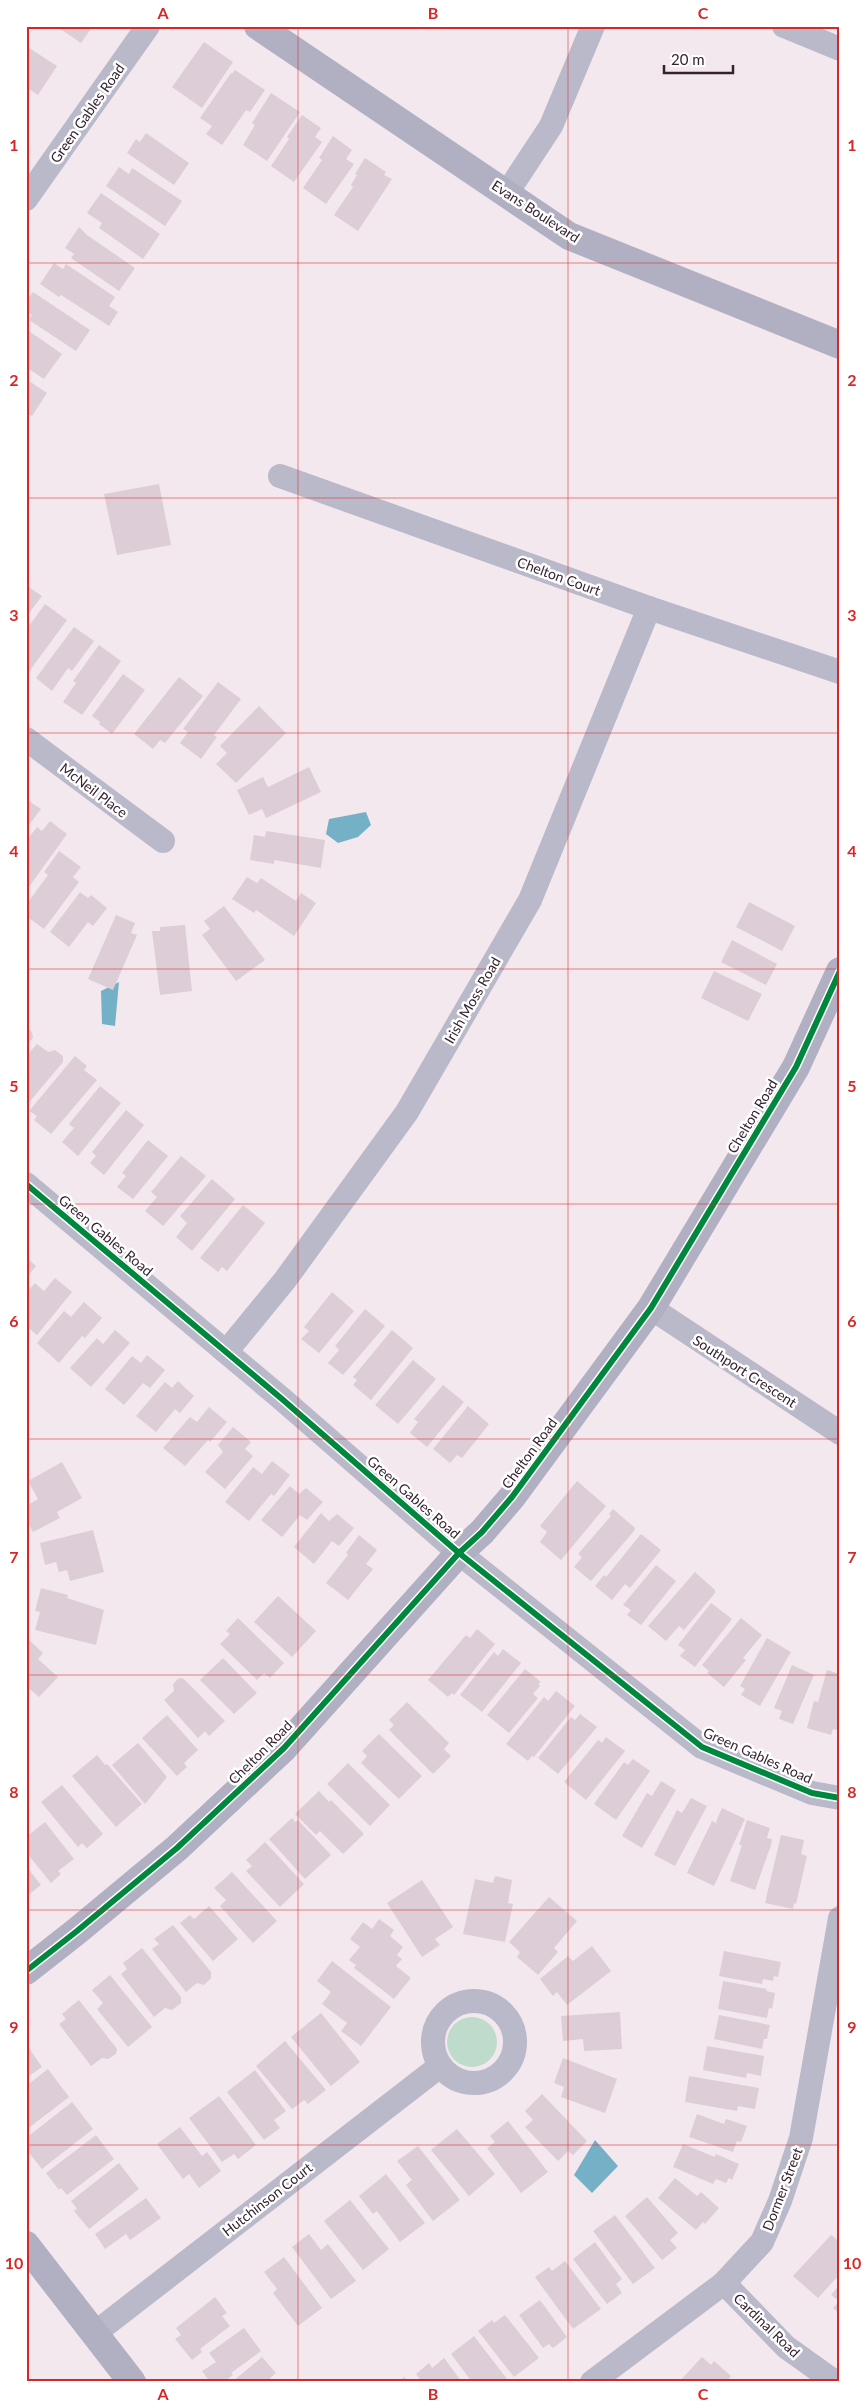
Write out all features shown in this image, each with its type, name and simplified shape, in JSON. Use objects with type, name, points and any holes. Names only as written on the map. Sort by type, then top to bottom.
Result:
[{"type":"street","name":"Green Gables Road","points":[[26,199],[148,26]]},
{"type":"street","name":"Evans Boulevard","points":[[258,26],[569,236],[840,345]]},
{"type":"street","points":[[507,193],[550,126],[593,26]]},
{"type":"street","points":[[784,26],[840,49]]},
{"type":"street","name":"Chelton Court","points":[[280,476],[649,608],[840,672]]},
{"type":"street","name":"Irish Moss Road","points":[[226,1352],[284,1280],[407,1112],[530,900],[649,608]]},
{"type":"street","name":"McNeil Place","points":[[26,739],[163,841]]},
{"type":"street","name":"Chelton Road","points":[[26,1971],[177,1848],[284,1748],[459,1552],[482,1532],[512,1497],[651,1308],[796,1067],[840,971]]},
{"type":"street","name":"Green Gables Road","points":[[26,1184],[226,1352],[459,1552],[702,1747],[812,1793],[840,1798]]},
{"type":"street","name":"Southport Crescent","points":[[651,1308],[840,1433]]},
{"type":"street","name":"Dormer Street","points":[[592,2382],[724,2284],[762,2242],[780,2201],[801,2138],[840,1918]]},
{"type":"street","name":"Hutchinson Court","points":[[95,2333],[440,2066]]},
{"type":"street","points":[[26,2245],[132,2382]]},
{"type":"street","name":"Cardinal Road","points":[[724,2284],[786,2347],[835,2382]]},
{"type":"green space","points":[[467,2017],[477,2017],[490,2024],[497,2037],[497,2047],[490,2060],[477,2067],[467,2067],[458,2063],[451,2056],[447,2047],[447,2037],[451,2028],[458,2021]]},
{"type":"water","points":[[366,812],[371,825],[358,837],[338,843],[326,834],[329,819]]},
{"type":"water","points":[[119,982],[115,1026],[102,1024],[101,991]]},
{"type":"water","points":[[595,2140],[618,2166],[592,2193],[574,2175]]},
{"type":"building","points":[[56,26],[93,26],[81,43]]},
{"type":"building","points":[[204,42],[233,62],[202,108],[172,87]]},
{"type":"building","points":[[26,46],[57,66],[38,95],[26,87]]},
{"type":"building","points":[[235,70],[265,90],[250,112],[246,110],[222,145],[206,134],[212,126],[200,118]]},
{"type":"building","points":[[271,93],[300,112],[267,161],[243,145],[255,125],[252,123]]},
{"type":"building","points":[[302,115],[321,128],[315,137],[322,142],[294,182],[271,166]]},
{"type":"building","points":[[146,133],[189,163],[174,185],[127,153],[136,139],[140,142]]},
{"type":"building","points":[[333,136],[352,150],[346,159],[354,164],[326,204],[303,188],[322,160],[319,158]]},
{"type":"building","points":[[365,158],[386,172],[384,175],[392,179],[358,231],[334,215],[353,187],[351,185],[357,175],[355,174]]},
{"type":"building","points":[[119,167],[129,174],[132,168],[182,201],[165,226],[106,186]]},
{"type":"building","points":[[101,193],[160,234],[143,259],[99,228],[102,223],[87,213]]},
{"type":"building","points":[[79,227],[87,235],[135,268],[119,291],[71,258],[74,254],[65,248]]},
{"type":"building","points":[[54,263],[63,269],[66,264],[115,297],[109,306],[118,312],[109,326],[61,295],[59,297],[40,284]]},
{"type":"building","points":[[33,292],[90,330],[76,351],[29,320],[32,315],[26,311],[26,302]]},
{"type":"building","points":[[26,329],[62,354],[44,379],[26,367]]},
{"type":"building","points":[[26,379],[47,393],[32,416],[26,413]]},
{"type":"building","points":[[159,484],[171,545],[117,555],[104,494]]},
{"type":"building","points":[[26,585],[42,596],[26,617]]},
{"type":"building","points":[[45,604],[67,620],[28,673],[26,630]]},
{"type":"building","points":[[74,627],[94,641],[72,671],[68,668],[52,691],[36,678]]},
{"type":"building","points":[[99,645],[121,661],[82,715],[63,702],[76,683],[73,681]]},
{"type":"building","points":[[123,674],[145,690],[112,734],[92,716]]},
{"type":"building","points":[[179,677],[203,696],[165,743],[160,740],[153,749],[134,734]]},
{"type":"building","points":[[218,682],[241,699],[214,735],[217,737],[201,759],[180,743],[188,732],[183,729]]},
{"type":"building","points":[[259,706],[286,733],[236,783],[216,764],[227,753],[220,746]]},
{"type":"building","points":[[309,767],[321,792],[266,818],[262,809],[249,815],[237,790],[263,777],[268,787]]},
{"type":"building","points":[[26,799],[41,809],[26,829]]},
{"type":"building","points":[[50,821],[67,834],[26,891],[26,841],[37,827],[42,831]]},
{"type":"building","points":[[266,831],[325,840],[321,868],[274,860],[274,864],[250,860],[254,835],[265,837]]},
{"type":"building","points":[[59,851],[81,867],[73,877],[79,882],[44,929],[26,916],[26,905],[48,875],[44,872]]},
{"type":"building","points":[[247,877],[257,883],[261,878],[296,901],[301,893],[316,903],[294,936],[256,910],[254,913],[232,899]]},
{"type":"building","points":[[80,892],[88,898],[91,895],[107,908],[93,926],[88,922],[69,947],[50,932]]},
{"type":"building","points":[[749,902],[795,926],[782,951],[736,927]]},
{"type":"building","points":[[224,906],[265,960],[236,981],[202,935],[210,929],[204,921]]},
{"type":"building","points":[[116,915],[135,923],[131,933],[137,935],[113,990],[88,979]]},
{"type":"building","points":[[185,925],[192,991],[160,995],[152,931],[160,931],[160,927]]},
{"type":"building","points":[[732,940],[777,964],[766,985],[721,962]]},
{"type":"building","points":[[714,971],[762,994],[748,1021],[701,998]]},
{"type":"building","points":[[26,1026],[32,1032],[33,1038],[26,1045]]},
{"type":"building","points":[[37,1044],[48,1052],[55,1050],[63,1056],[63,1062],[26,1106],[26,1056]]},
{"type":"building","points":[[75,1056],[87,1066],[84,1070],[97,1080],[51,1134],[34,1120],[37,1116],[29,1111]]},
{"type":"building","points":[[100,1086],[121,1103],[78,1156],[62,1142],[74,1128],[69,1124]]},
{"type":"building","points":[[126,1110],[144,1125],[104,1175],[90,1163],[96,1156],[92,1152]]},
{"type":"building","points":[[148,1140],[168,1156],[133,1199],[117,1187],[126,1176],[122,1173]]},
{"type":"building","points":[[181,1156],[206,1176],[163,1226],[145,1211],[157,1197],[151,1192]]},
{"type":"building","points":[[212,1179],[235,1199],[192,1251],[176,1237],[187,1223],[180,1216]]},
{"type":"building","points":[[243,1205],[265,1223],[227,1271],[222,1267],[218,1272],[200,1258]]},
{"type":"building","points":[[26,1257],[36,1266],[26,1278]]},
{"type":"building","points":[[55,1278],[72,1292],[37,1335],[26,1326],[26,1293],[35,1283],[44,1291]]},
{"type":"building","points":[[332,1292],[354,1311],[319,1353],[301,1339],[309,1331],[304,1327]]},
{"type":"building","points":[[84,1302],[102,1318],[85,1338],[82,1336],[59,1363],[37,1343],[64,1311],[71,1317]]},
{"type":"building","points":[[365,1309],[385,1326],[343,1375],[328,1363],[339,1350],[335,1346]]},
{"type":"building","points":[[115,1330],[130,1343],[91,1387],[70,1368],[97,1338],[103,1344]]},
{"type":"building","points":[[392,1330],[413,1348],[371,1400],[353,1385],[357,1380],[353,1377]]},
{"type":"building","points":[[147,1355],[165,1370],[150,1388],[143,1383],[124,1405],[105,1389],[132,1356],[141,1363]]},
{"type":"building","points":[[413,1360],[436,1379],[398,1424],[375,1405]]},
{"type":"building","points":[[178,1381],[194,1396],[180,1413],[175,1409],[156,1432],[136,1416],[165,1382],[172,1388]]},
{"type":"building","points":[[443,1385],[464,1402],[427,1447],[410,1433],[418,1422],[414,1419]]},
{"type":"building","points":[[468,1406],[489,1424],[462,1458],[457,1455],[450,1463],[433,1449]]},
{"type":"building","points":[[209,1407],[227,1422],[210,1442],[208,1440],[185,1466],[163,1448],[190,1417],[197,1422]]},
{"type":"building","points":[[233,1427],[251,1442],[245,1449],[253,1456],[225,1489],[205,1472],[223,1452],[218,1445]]},
{"type":"building","points":[[272,1461],[290,1475],[274,1496],[271,1494],[249,1521],[225,1502],[253,1467],[262,1474]]},
{"type":"building","points":[[62,1462],[82,1498],[57,1512],[60,1518],[33,1532],[26,1519],[26,1506],[38,1499],[28,1481]]},
{"type":"building","points":[[577,1481],[606,1506],[561,1560],[540,1542],[547,1532],[540,1526]]},
{"type":"building","points":[[290,1486],[299,1494],[306,1488],[323,1502],[307,1520],[300,1515],[282,1537],[261,1520]]},
{"type":"building","points":[[613,1509],[635,1528],[591,1581],[574,1567],[582,1557],[578,1554],[611,1516],[609,1514]]},
{"type":"building","points":[[321,1513],[329,1521],[337,1514],[354,1528],[339,1546],[332,1541],[314,1564],[294,1547]]},
{"type":"building","points":[[93,1530],[104,1572],[70,1581],[67,1570],[59,1572],[56,1562],[45,1565],[40,1543]]},
{"type":"building","points":[[641,1534],[661,1550],[630,1588],[625,1584],[612,1600],[595,1586],[604,1575],[606,1577]]},
{"type":"building","points":[[359,1535],[377,1550],[366,1564],[373,1569],[348,1600],[326,1583],[348,1555],[346,1553]]},
{"type":"building","points":[[656,1565],[676,1581],[641,1625],[627,1615],[631,1610],[623,1605]]},
{"type":"building","points":[[695,1572],[715,1590],[715,1593],[684,1630],[679,1626],[666,1641],[648,1626]]},
{"type":"building","points":[[41,1588],[68,1595],[67,1598],[104,1610],[96,1645],[35,1630],[40,1612],[35,1611]]},
{"type":"building","points":[[278,1596],[316,1631],[292,1657],[254,1622]]},
{"type":"building","points":[[711,1603],[732,1619],[695,1667],[680,1656],[685,1650],[678,1645]]},
{"type":"building","points":[[238,1618],[284,1663],[270,1678],[264,1673],[257,1680],[220,1644],[230,1634],[226,1631]]},
{"type":"building","points":[[741,1618],[762,1635],[743,1658],[746,1660],[724,1687],[707,1673],[709,1671],[702,1665]]},
{"type":"building","points":[[477,1629],[495,1644],[454,1695],[452,1693],[448,1697],[428,1680],[466,1635],[470,1638]]},
{"type":"building","points":[[26,1637],[43,1653],[38,1659],[58,1677],[39,1697],[26,1686]]},
{"type":"building","points":[[767,1638],[791,1652],[760,1706],[741,1695],[745,1689],[740,1686]]},
{"type":"building","points":[[503,1649],[521,1663],[482,1712],[460,1695],[494,1652],[498,1656]]},
{"type":"building","points":[[223,1658],[257,1693],[234,1714],[200,1680]]},
{"type":"building","points":[[792,1665],[814,1675],[793,1724],[779,1719],[782,1711],[774,1708]]},
{"type":"building","points":[[525,1669],[541,1682],[533,1694],[538,1698],[509,1733],[487,1715]]},
{"type":"building","points":[[827,1670],[840,1674],[840,1731],[833,1729],[831,1735],[807,1728],[814,1701],[818,1702]]},
{"type":"building","points":[[179,1678],[184,1679],[225,1721],[209,1736],[205,1731],[198,1738],[164,1700],[174,1691],[173,1684]]},
{"type":"building","points":[[556,1691],[575,1706],[534,1757],[532,1756],[528,1761],[506,1744],[544,1697],[548,1701]]},
{"type":"building","points":[[407,1702],[449,1743],[444,1749],[451,1756],[433,1774],[389,1730],[394,1725],[389,1720]]},
{"type":"building","points":[[580,1714],[597,1727],[558,1774],[538,1758],[571,1717],[575,1720]]},
{"type":"building","points":[[167,1715],[198,1750],[184,1763],[187,1767],[177,1776],[142,1738]]},
{"type":"building","points":[[379,1734],[422,1776],[399,1799],[361,1763],[367,1756],[362,1751]]},
{"type":"building","points":[[606,1737],[625,1751],[586,1800],[564,1782],[598,1740],[602,1743]]},
{"type":"building","points":[[138,1743],[167,1777],[145,1804],[112,1765]]},
{"type":"building","points":[[97,1755],[142,1804],[116,1827],[72,1776]]},
{"type":"building","points":[[633,1759],[650,1771],[616,1820],[594,1804],[624,1762],[628,1765]]},
{"type":"building","points":[[348,1763],[390,1805],[370,1826],[327,1784]]},
{"type":"building","points":[[661,1781],[676,1790],[642,1848],[622,1836],[647,1793],[652,1796]]},
{"type":"building","points":[[62,1785],[103,1834],[87,1848],[82,1843],[78,1847],[41,1802]]},
{"type":"building","points":[[319,1791],[329,1802],[331,1800],[364,1834],[343,1854],[320,1831],[316,1835],[295,1814]]},
{"type":"building","points":[[691,1798],[707,1806],[675,1866],[654,1855],[677,1810],[682,1813]]},
{"type":"building","points":[[722,1808],[745,1819],[714,1886],[687,1873],[712,1821],[718,1824],[716,1822]]},
{"type":"building","points":[[292,1818],[295,1822],[298,1820],[331,1855],[305,1879],[269,1839]]},
{"type":"building","points":[[747,1820],[770,1828],[767,1838],[772,1839],[755,1890],[730,1881],[742,1845],[739,1845]]},
{"type":"building","points":[[45,1822],[74,1859],[58,1871],[61,1874],[51,1883],[26,1852],[26,1837]]},
{"type":"building","points":[[781,1835],[804,1840],[801,1854],[807,1856],[796,1904],[794,1903],[793,1909],[765,1903]]},
{"type":"building","points":[[265,1842],[304,1884],[280,1907],[246,1871],[252,1866],[246,1860]]},
{"type":"building","points":[[26,1866],[41,1885],[26,1897]]},
{"type":"building","points":[[232,1872],[277,1921],[253,1943],[220,1906],[226,1900],[214,1888]]},
{"type":"building","points":[[495,1876],[512,1880],[508,1903],[513,1904],[505,1942],[463,1934],[475,1879],[493,1883]]},
{"type":"building","points":[[422,1880],[453,1927],[435,1939],[440,1945],[422,1957],[387,1903]]},
{"type":"building","points":[[549,1897],[577,1921],[554,1948],[558,1952],[538,1975],[517,1957],[520,1952],[509,1942]]},
{"type":"building","points":[[209,1906],[238,1939],[213,1961],[180,1923],[190,1915],[194,1919]]},
{"type":"building","points":[[379,1919],[394,1930],[390,1936],[403,1947],[397,1955],[402,1959],[396,1966],[411,1978],[394,1999],[354,1968],[356,1965],[349,1960],[360,1947],[350,1939],[363,1922],[372,1929]]},
{"type":"building","points":[[173,1925],[211,1972],[211,1978],[204,1985],[197,1983],[186,1992],[152,1949],[159,1944],[154,1939]]},
{"type":"building","points":[[592,1946],[611,1971],[567,2005],[557,1992],[553,1996],[540,1979],[568,1956],[573,1961]]},
{"type":"building","points":[[142,1948],[181,1997],[181,2003],[172,2010],[165,2008],[154,2017],[121,1974],[127,1969],[123,1963]]},
{"type":"building","points":[[724,1951],[781,1962],[778,1977],[774,1976],[773,1981],[763,1979],[762,1984],[719,1976]]},
{"type":"building","points":[[332,1961],[391,2007],[361,2046],[341,2031],[347,2023],[322,2004],[331,1992],[317,1981]]},
{"type":"building","points":[[110,1975],[152,2027],[128,2047],[97,2009],[103,2003],[92,1990]]},
{"type":"building","points":[[723,1981],[767,1989],[766,1991],[775,1993],[772,2009],[769,2008],[767,2018],[718,2009]]},
{"type":"building","points":[[79,2000],[117,2049],[116,2054],[108,2059],[102,2058],[91,2066],[59,2024],[66,2019],[62,2014]]},
{"type":"building","points":[[620,2012],[622,2049],[584,2051],[583,2039],[563,2041],[561,2016]]},
{"type":"building","points":[[321,2013],[360,2062],[331,2086],[291,2037]]},
{"type":"building","points":[[719,2015],[770,2025],[767,2039],[764,2039],[762,2049],[714,2039]]},
{"type":"building","points":[[285,2041],[326,2090],[308,2104],[304,2100],[292,2109],[256,2066]]},
{"type":"building","points":[[26,2044],[42,2067],[26,2078]]},
{"type":"building","points":[[707,2046],[764,2056],[761,2076],[747,2073],[746,2078],[703,2070]]},
{"type":"building","points":[[563,2058],[617,2079],[605,2113],[561,2097],[564,2087],[554,2083]]},
{"type":"building","points":[[48,2069],[69,2097],[26,2130],[26,2092],[29,2091],[26,2086]]},
{"type":"building","points":[[255,2070],[286,2111],[274,2120],[280,2128],[264,2140],[227,2092]]},
{"type":"building","points":[[689,2076],[759,2088],[755,2109],[738,2106],[737,2111],[685,2102]]},
{"type":"building","points":[[542,2094],[587,2141],[573,2155],[568,2151],[558,2161],[525,2127],[533,2120],[525,2111]]},
{"type":"building","points":[[219,2096],[256,2145],[238,2159],[234,2154],[222,2162],[189,2118]]},
{"type":"building","points":[[72,2102],[93,2129],[42,2169],[26,2149],[26,2138]]},
{"type":"building","points":[[697,2114],[724,2124],[726,2119],[747,2126],[741,2142],[737,2141],[733,2152],[689,2137]]},
{"type":"building","points":[[508,2121],[548,2172],[521,2193],[487,2148],[495,2142],[490,2136]]},
{"type":"building","points":[[180,2127],[202,2156],[207,2152],[221,2171],[199,2188],[189,2174],[183,2179],[157,2144]]},
{"type":"building","points":[[457,2129],[495,2174],[469,2196],[431,2150]]},
{"type":"building","points":[[96,2135],[114,2159],[67,2195],[61,2188],[59,2190],[46,2173]]},
{"type":"building","points":[[683,2144],[715,2157],[716,2154],[739,2164],[732,2180],[729,2178],[726,2183],[716,2179],[713,2184],[673,2167]]},
{"type":"building","points":[[418,2146],[460,2200],[433,2221],[406,2185],[412,2180],[397,2161]]},
{"type":"building","points":[[119,2163],[139,2189],[89,2229],[74,2211],[77,2209],[71,2201]]},
{"type":"building","points":[[386,2174],[425,2223],[400,2242],[377,2211],[373,2214],[359,2196]]},
{"type":"building","points":[[675,2178],[697,2196],[701,2192],[719,2208],[705,2224],[703,2222],[696,2230],[658,2198]]},
{"type":"building","points":[[647,2197],[678,2233],[670,2240],[677,2248],[662,2260],[625,2216]]},
{"type":"building","points":[[146,2198],[161,2218],[130,2240],[126,2234],[105,2249],[95,2234]]},
{"type":"building","points":[[350,2200],[389,2249],[363,2270],[324,2221]]},
{"type":"building","points":[[615,2215],[655,2268],[633,2284],[593,2231]]},
{"type":"building","points":[[309,2234],[321,2250],[328,2244],[356,2281],[331,2299],[292,2247]]},
{"type":"building","points":[[831,2235],[840,2242],[840,2274],[818,2298],[793,2276]]},
{"type":"building","points":[[595,2242],[622,2279],[616,2284],[622,2293],[607,2304],[573,2259]]},
{"type":"building","points":[[284,2257],[322,2308],[298,2326],[273,2293],[277,2289],[264,2272]]},
{"type":"building","points":[[565,2261],[601,2309],[573,2329],[535,2277],[549,2267],[552,2271]]},
{"type":"building","points":[[840,2284],[840,2314],[833,2308],[839,2301],[831,2295]]},
{"type":"building","points":[[215,2297],[227,2313],[222,2316],[230,2326],[200,2349],[202,2352],[192,2360],[175,2339],[181,2335],[176,2328]]},
{"type":"building","points":[[540,2300],[567,2337],[553,2348],[549,2344],[543,2348],[519,2315]]},
{"type":"building","points":[[505,2315],[539,2358],[514,2377],[478,2331],[492,2320],[494,2323]]},
{"type":"building","points":[[244,2328],[261,2351],[231,2373],[233,2375],[224,2382],[210,2382],[202,2371],[216,2362],[209,2353]]},
{"type":"building","points":[[474,2336],[507,2379],[504,2382],[472,2382],[451,2354]]},
{"type":"building","points":[[262,2357],[276,2373],[270,2378],[273,2382],[232,2382]]},
{"type":"building","points":[[702,2357],[711,2365],[714,2361],[731,2376],[726,2382],[679,2382]]},
{"type":"building","points":[[444,2358],[462,2382],[422,2382],[416,2374],[429,2363],[432,2368]]},
{"type":"building","points":[[404,2377],[408,2382],[398,2382]]},
{"type":"cycle path","points":[[26,1971],[177,1848],[284,1748],[459,1553],[482,1532],[512,1497],[651,1308],[796,1067],[840,971]]},
{"type":"cycle path","points":[[26,1184],[282,1399],[459,1553],[702,1747],[812,1793],[840,1798]]}]
